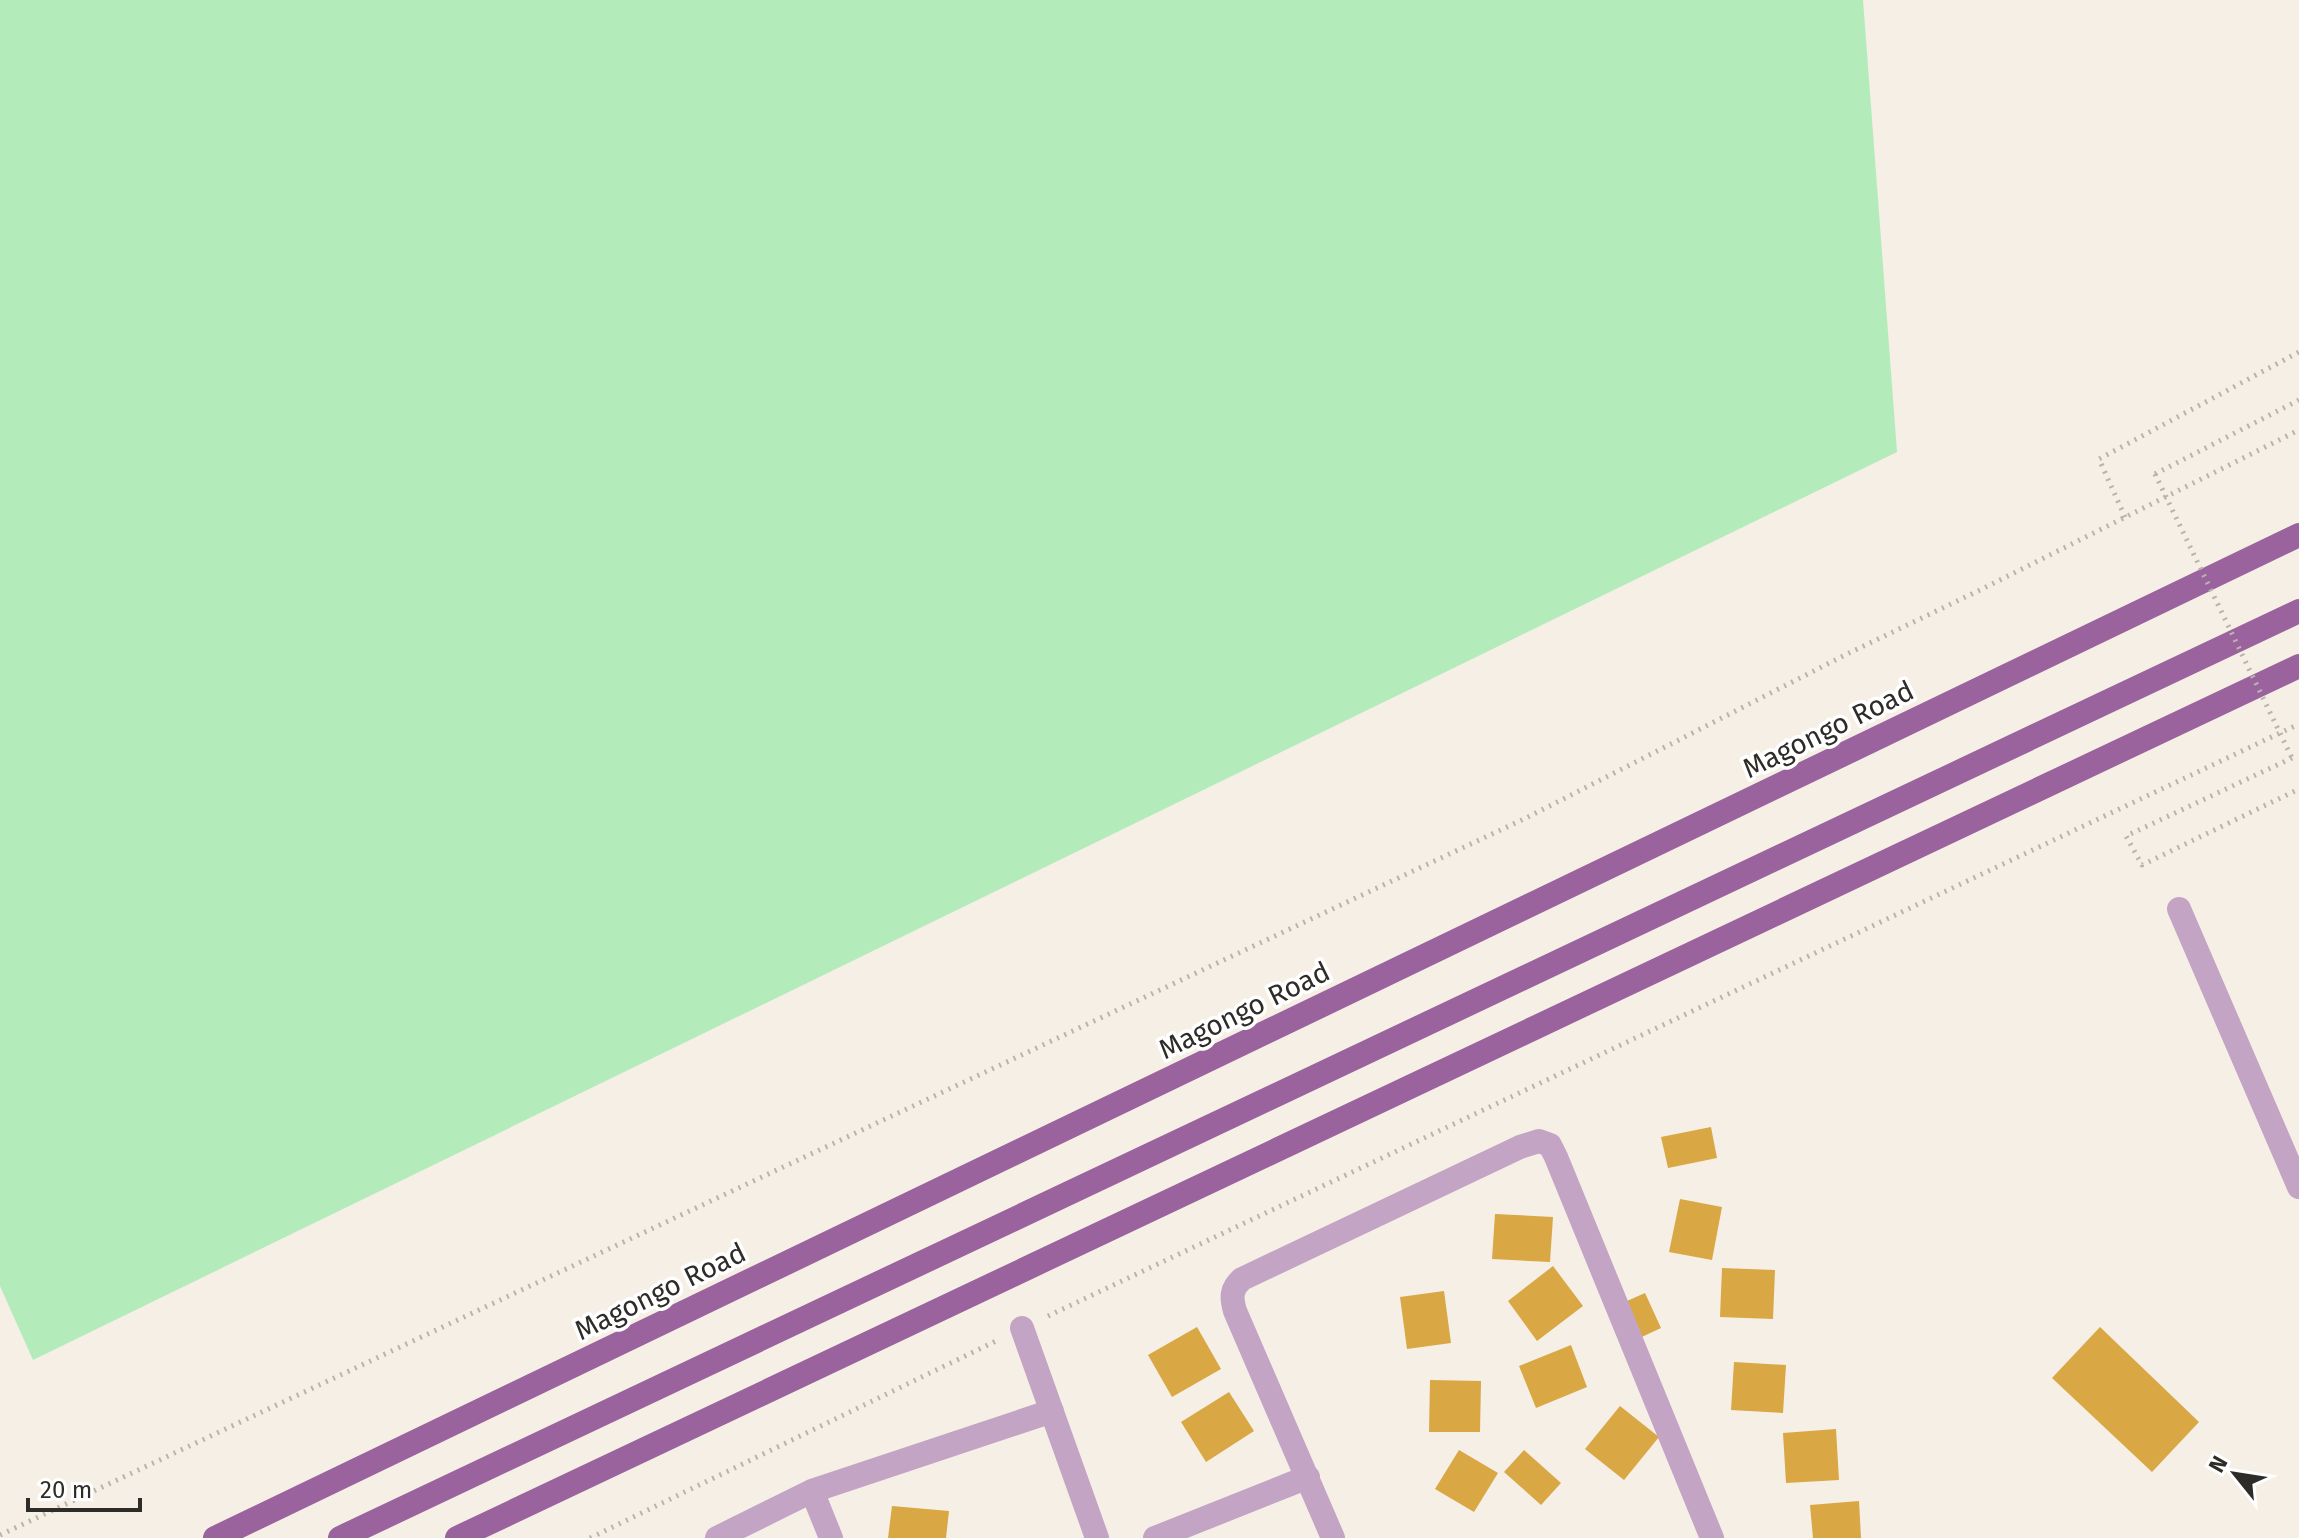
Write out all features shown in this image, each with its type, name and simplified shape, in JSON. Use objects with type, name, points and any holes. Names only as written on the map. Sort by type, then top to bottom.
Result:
[{"type":"main road","name":"Magongo Road","points":[[215,1538],[2299,535]]},
{"type":"main road","points":[[340,1538],[2299,611]]},
{"type":"main road","points":[[457,1538],[2299,666]]},
{"type":"street","points":[[2179,909],[2299,1187]]},
{"type":"street","points":[[1333,1538],[1235,1311],[1233,1287],[1242,1279],[1520,1147],[1539,1141],[1550,1145],[1556,1157],[1705,1536]]},
{"type":"street","points":[[1022,1328],[1097,1538]]},
{"type":"street","points":[[717,1538],[812,1491],[1052,1411]]},
{"type":"street","points":[[1155,1538],[1308,1477]]},
{"type":"street","points":[[812,1491],[831,1538]]},
{"type":"path","points":[[2125,517],[2099,459],[2299,352]]},
{"type":"path","points":[[2299,400],[2155,474],[2292,758],[2126,836],[2142,865],[2299,789]]},
{"type":"path","points":[[0,1535],[1526,818],[1711,722],[2299,430]]},
{"type":"path","points":[[590,1538],[1022,1328],[2299,724]]},
{"type":"green space","points":[[0,0],[1863,0],[1897,452],[33,1360],[0,1286]]},
{"type":"building","points":[[1711,1127],[1717,1158],[1668,1168],[1661,1137]]},
{"type":"building","points":[[1680,1199],[1722,1207],[1712,1260],[1669,1252]]},
{"type":"building","points":[[1495,1214],[1553,1217],[1550,1262],[1492,1259]]},
{"type":"building","points":[[1553,1266],[1583,1306],[1537,1341],[1508,1301]]},
{"type":"building","points":[[1722,1268],[1775,1270],[1773,1319],[1720,1317]]},
{"type":"building","points":[[1444,1291],[1451,1343],[1407,1349],[1400,1297]]},
{"type":"building","points":[[1645,1293],[1661,1328],[1633,1341],[1618,1305]]},
{"type":"building","points":[[1197,1327],[1221,1369],[1172,1397],[1148,1355]]},
{"type":"building","points":[[2100,1327],[2199,1422],[2152,1472],[2052,1378]]},
{"type":"building","points":[[1571,1345],[1587,1387],[1536,1408],[1519,1366]]},
{"type":"building","points":[[1734,1362],[1786,1365],[1783,1413],[1731,1410]]},
{"type":"building","points":[[1430,1380],[1481,1381],[1480,1432],[1429,1432]]},
{"type":"building","points":[[1229,1392],[1254,1431],[1206,1462],[1181,1422]]},
{"type":"building","points":[[1620,1406],[1659,1437],[1624,1480],[1585,1449]]},
{"type":"building","points":[[1836,1429],[1839,1480],[1786,1483],[1783,1433]]},
{"type":"building","points":[[1459,1450],[1498,1473],[1474,1512],[1435,1489]]},
{"type":"building","points":[[1524,1450],[1561,1483],[1541,1505],[1504,1472]]},
{"type":"building","points":[[1859,1501],[1861,1538],[1813,1538],[1810,1505]]},
{"type":"building","points":[[892,1506],[949,1511],[946,1538],[888,1538]]}]
